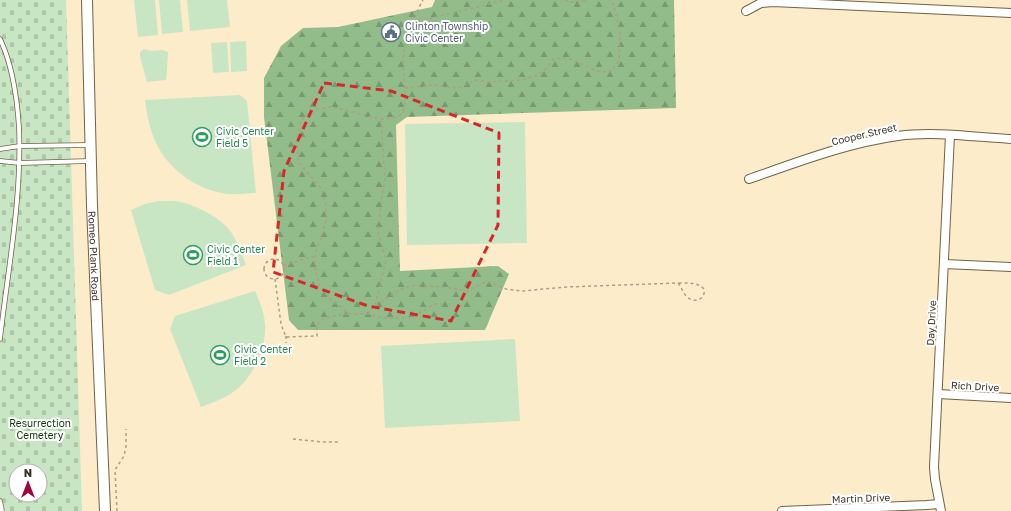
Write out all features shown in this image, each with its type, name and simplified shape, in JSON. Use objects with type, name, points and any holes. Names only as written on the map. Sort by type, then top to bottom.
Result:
[{"type":"street","name":"Romeo Plank Road","points":[[87,0],[91,161],[105,511]]},
{"type":"street","points":[[746,11],[761,3],[773,2],[902,4],[1011,13]]},
{"type":"street","name":"Cooper Street","points":[[749,179],[822,154],[876,140],[900,136],[950,135],[1011,140]]},
{"type":"street","name":"Day Drive","points":[[940,507],[934,466],[950,135]]},
{"type":"street","points":[[944,264],[1011,267]]},
{"type":"street","name":"Rich Drive","points":[[938,394],[1011,398]]},
{"type":"street","name":"Martin Drive","points":[[782,511],[927,506],[940,507]]},
{"type":"lane","points":[[0,39],[6,50],[15,87],[20,146],[15,223],[0,339]]},
{"type":"lane","points":[[0,149],[20,146],[91,145]]},
{"type":"lane","points":[[0,161],[20,163],[91,161]]},
{"type":"lane","points":[[0,501],[2,511]]},
{"type":"path","points":[[350,314],[331,300],[319,285],[315,269],[315,257],[326,220],[326,205],[321,188],[298,160],[298,137],[300,124],[305,115],[316,108],[332,107],[381,119],[395,118],[400,115],[403,111],[405,88],[403,56],[412,23],[422,0]]},
{"type":"path","points":[[412,23],[505,0]]},
{"type":"path","points":[[565,0],[570,2],[586,0]]},
{"type":"path","points":[[405,88],[434,85],[458,88],[477,80],[488,82],[521,80],[538,75],[543,72],[554,60],[562,58],[598,71],[609,72],[619,61],[620,31],[615,10],[612,2],[609,0]]},
{"type":"path","points":[[375,306],[386,260],[378,231],[385,180],[381,119]]},
{"type":"path","points":[[283,266],[310,257],[315,257]]},
{"type":"path","points":[[276,259],[281,262],[283,266],[282,274],[275,279],[266,276],[264,270],[265,264],[270,260],[276,259]]},
{"type":"path","points":[[275,279],[281,324],[286,336],[286,343]]},
{"type":"path","points":[[368,314],[375,306],[394,293],[406,287],[417,285],[466,291],[483,283],[489,282],[506,289],[522,291],[566,287],[678,283],[700,285],[704,289],[705,293],[700,299],[691,300],[687,297],[678,283]]},
{"type":"path","points":[[286,336],[317,336],[317,326],[320,321],[332,316],[368,314],[384,318],[409,318],[434,304],[442,304]]},
{"type":"path","points":[[117,511],[115,470],[124,456],[126,446],[126,429]]},
{"type":"path","points":[[293,439],[339,442]]},
{"type":"highlighted area","points":[[324,83],[391,91],[499,133],[498,225],[451,321],[368,306],[273,272],[284,171]]},
{"type":"green space","name":"Resurrection Cemetery","points":[[0,0],[66,0],[82,511],[0,511]]},
{"type":"green space","points":[[134,0],[155,0],[158,35],[138,37]]},
{"type":"green space","points":[[159,0],[180,0],[183,32],[162,34]]},
{"type":"green space","points":[[187,0],[227,0],[230,27],[190,31]]},
{"type":"green space","points":[[435,0],[674,0],[676,108],[407,117],[396,125],[400,271],[498,266],[509,274],[485,330],[298,330],[289,320],[264,117],[264,78],[281,46],[303,28],[338,27],[432,7]]},
{"type":"green space","points":[[246,41],[247,71],[231,72],[230,42]]},
{"type":"green space","points":[[227,42],[229,72],[213,73],[211,43]]},
{"type":"green space","points":[[144,49],[151,51],[163,50],[168,52],[166,80],[147,82],[140,57],[140,52]]},
{"type":"green space","name":"Civic Center Field 5","points":[[240,95],[247,101],[256,193],[231,194],[206,189],[186,178],[163,154],[157,145],[151,129],[145,100]]},
{"type":"green space","points":[[525,122],[527,243],[407,245],[405,124]]},
{"type":"green space","name":"Civic Center Field 1","points":[[158,201],[174,201],[187,204],[202,210],[221,222],[233,234],[246,265],[169,295],[155,290],[131,210],[145,204]]},
{"type":"green space","name":"Civic Center Field 2","points":[[255,291],[262,307],[265,323],[264,343],[257,362],[240,387],[221,399],[201,407],[170,329],[175,316]]},
{"type":"green space","points":[[515,339],[520,421],[385,428],[381,346]]},
{"type":"place","name":"Clinton Township Civic Center","points":[[391,32]]},
{"type":"place","name":"Civic Center Field 5","points":[[202,137]]},
{"type":"place","name":"Civic Center Field 1","points":[[193,255]]},
{"type":"place","name":"Civic Center Field 2","points":[[220,355]]}]
